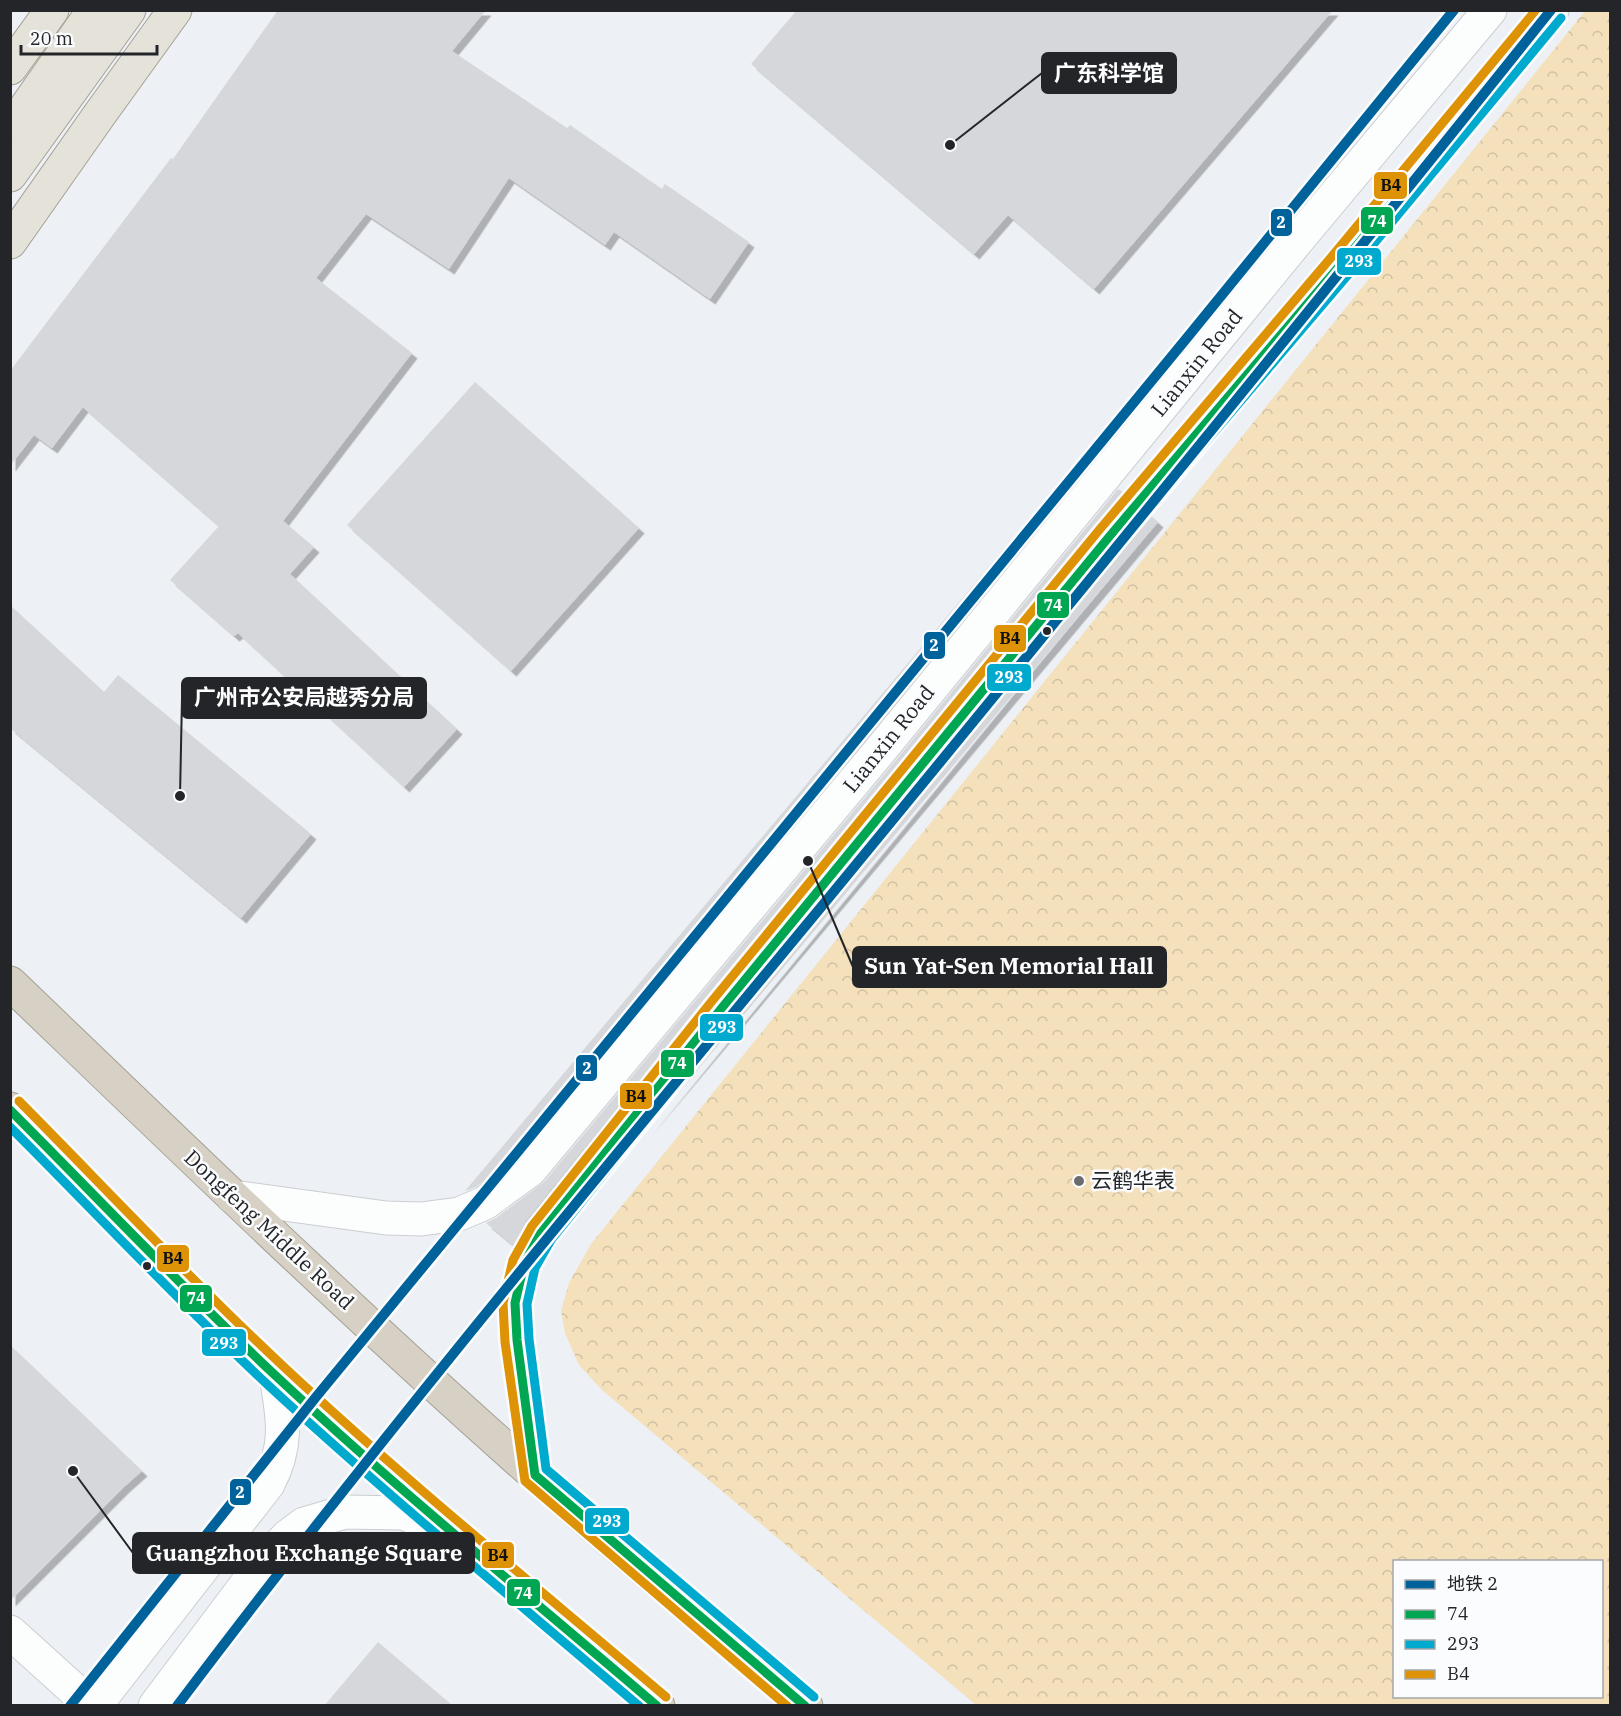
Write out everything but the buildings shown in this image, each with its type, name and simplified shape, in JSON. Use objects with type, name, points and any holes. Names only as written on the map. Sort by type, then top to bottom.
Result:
[{"type":"highway","name":"Dongfeng Middle Road","points":[[10,983],[330,1288],[535,1475],[806,1706]]},
{"type":"highway","points":[[10,1109],[177,1280],[276,1376],[461,1540],[658,1706]]},
{"type":"main road","points":[[10,68],[52,10]]},
{"type":"main road","points":[[10,130],[94,10]]},
{"type":"main road","points":[[10,175],[129,10]]},
{"type":"main road","points":[[10,242],[175,10]]},
{"type":"street","name":"Lianxin Road","points":[[233,1197],[386,1218],[421,1219],[459,1214],[485,1203],[530,1170],[870,762],[1300,237],[1490,10]]},
{"type":"street","name":"Lianxin Road","points":[[535,1475],[517,1340],[515,1303],[524,1264],[541,1233],[721,1009],[1102,546],[1351,253],[1552,10]]},
{"type":"street","points":[[10,1632],[94,1706],[268,1484],[281,1451],[283,1417],[276,1376]]},
{"type":"street","points":[[155,1706],[264,1561],[288,1536],[304,1524],[345,1512],[404,1513],[461,1540]]},
{"type":"green space","points":[[1585,11],[1610,11],[1610,1705],[976,1705],[602,1390],[579,1365],[565,1333],[561,1311],[569,1283],[591,1244]]},
{"type":"metro line","name":"2","points":[[70,1706],[316,1397],[1454,10]]},
{"type":"metro line","name":"2","points":[[177,1706],[333,1504],[492,1305],[1094,575],[1551,10]]},
{"type":"transit line","name":"B4","points":[[787,1706],[525,1481],[505,1342],[503,1303],[513,1260],[532,1226],[712,1001],[1100,529],[1334,254],[1536,10]]},
{"type":"transit line","name":"74","points":[[805,1706],[535,1475],[517,1340],[515,1303],[524,1264],[541,1233],[721,1009],[1109,537],[1343,262],[1552,10]]},
{"type":"transit line","name":"293","points":[[814,1697],[546,1469],[529,1339],[527,1304],[535,1268],[551,1240],[730,1017],[1118,545],[1352,270],[1561,18]]},
{"type":"transit line","name":"B4","points":[[19,1101],[183,1269],[330,1410],[666,1697]]},
{"type":"transit line","name":"74","points":[[10,1110],[175,1278],[322,1419],[657,1706]]},
{"type":"transit line","name":"293","points":[[10,1127],[269,1386],[406,1508],[639,1706]]},
{"type":"place","name":"广东科学馆","points":[[950,145]]},
{"type":"place","name":"广州市公安局越秀分局","points":[[180,796]]},
{"type":"place","name":"Sun Yat-Sen Memorial Hall","points":[[808,861]]},
{"type":"place","name":"云鹤华表","points":[[1079,1181]]},
{"type":"place","name":"Guangzhou Exchange Square","points":[[73,1471]]}]
